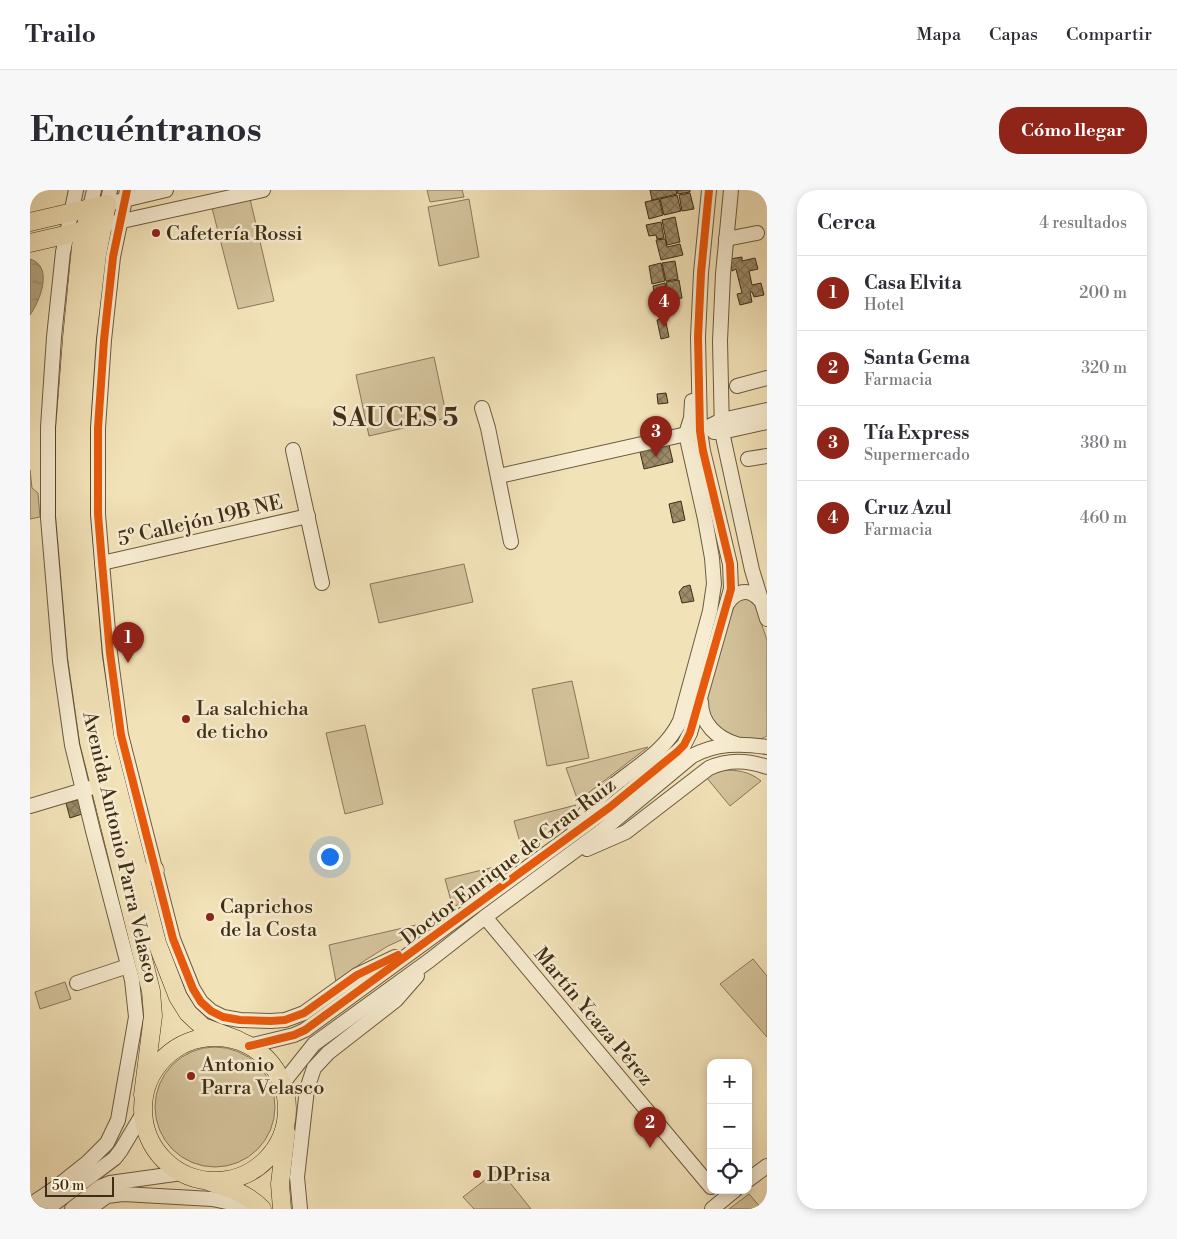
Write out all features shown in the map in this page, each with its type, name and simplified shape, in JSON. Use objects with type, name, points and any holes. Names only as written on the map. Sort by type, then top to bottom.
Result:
[{"type":"main road","points":[[30,222],[72,212],[102,200]]},
{"type":"main road","name":"Avenida Antonio Parra Velasco","points":[[102,200],[94,228],[81,246],[72,328],[65,428],[65,516],[55,571],[78,668],[89,742],[125,822],[143,853],[157,943],[178,997],[188,1013],[203,1027],[244,1043]]},
{"type":"main road","points":[[30,243],[94,228]]},
{"type":"main road","name":"Avenida Antonio Parra Velasco","points":[[94,228],[96,255],[93,375],[81,428],[81,515],[93,656],[105,738],[107,783],[152,991],[153,1016],[144,1094]]},
{"type":"main road","points":[[262,1209],[251,1199],[239,1192],[190,1176],[175,1169],[157,1152],[147,1134],[142,1115],[144,1094],[152,1072],[168,1053],[189,1041],[214,1036],[244,1043],[260,1052],[276,1070],[286,1092],[287,1117],[280,1184],[282,1209]]},
{"type":"main road","points":[[190,1176],[222,1180],[246,1174],[267,1159],[280,1140],[287,1117]]},
{"type":"street","name":"Avenida Antonio Parra Velasco","points":[[55,571],[48,518],[48,428],[54,336],[63,252],[76,190]]},
{"type":"street","name":"Avenida Antonio Parra Velasco","points":[[94,190],[102,200]]},
{"type":"street","points":[[102,200],[166,190]]},
{"type":"street","points":[[94,228],[263,190]]},
{"type":"street","points":[[559,844],[597,799],[664,745],[676,731],[710,611],[714,584],[712,558],[686,434],[691,418],[694,380],[699,355],[701,273],[709,190]]},
{"type":"street","points":[[731,190],[720,341],[722,426],[752,570],[767,619]]},
{"type":"street","name":"Avenida Antonio Parra Velasco","points":[[30,1204],[54,1188],[99,1152],[107,1143],[118,1120],[136,1017],[134,993],[128,966],[107,783],[122,735],[110,653],[98,514],[98,428],[93,375],[113,257],[126,195]]},
{"type":"street","points":[[726,239],[757,233]]},
{"type":"street","name":"Doctor Enrique de Grau Ruiz","points":[[244,1043],[294,1036],[305,1030],[428,942],[610,807],[684,745],[702,697],[731,589],[730,564],[700,431],[699,355]]},
{"type":"street","points":[[736,386],[767,378]]},
{"type":"street","points":[[482,408],[488,428],[511,542]]},
{"type":"street","points":[[498,476],[722,426],[767,410]]},
{"type":"street","points":[[722,426],[767,422]]},
{"type":"street","points":[[292,450],[322,583]]},
{"type":"street","points":[[748,459],[767,456]]},
{"type":"street","name":"5º Callejón 19B NE","points":[[102,563],[308,516]]},
{"type":"street","points":[[727,604],[734,594],[743,592],[752,593],[760,600]]},
{"type":"street","points":[[702,697],[702,708],[707,724],[720,737],[744,744],[767,742]]},
{"type":"street","name":"Doctor Enrique de Grau Ruiz","points":[[283,1083],[314,1044],[430,960],[485,916],[564,860],[692,756],[709,748],[744,744],[767,747]]},
{"type":"street","name":"Doctor Enrique de Grau Ruiz","points":[[564,860],[626,832],[710,768],[726,762],[738,761],[767,767]]},
{"type":"street","points":[[30,806],[107,783]]},
{"type":"street","name":"Avenida Antonio Parra Velasco","points":[[147,872],[193,989],[201,1002],[211,1011],[223,1017],[240,1020],[271,1021],[295,1017],[304,1013],[358,975],[428,942]]},
{"type":"street","name":"Martín Ycaza Pérez","points":[[485,916],[707,1182]]},
{"type":"street","points":[[300,1209],[297,1177],[307,1089],[314,1068],[328,1054],[396,1000],[430,960]]},
{"type":"street","points":[[77,984],[128,966]]},
{"type":"street","points":[[47,1209],[115,1158],[122,1150],[142,1115]]},
{"type":"street","points":[[752,1177],[767,1166]]},
{"type":"street","points":[[72,1209],[100,1188],[110,1183],[190,1176]]},
{"type":"street","points":[[89,1209],[107,1196],[123,1194],[212,1199],[232,1204],[242,1209]]},
{"type":"street","points":[[716,1200],[727,1194]]},
{"type":"shaded area","points":[[427,190],[462,190],[464,197],[430,202]]},
{"type":"shaded area","points":[[250,199],[274,301],[238,309],[212,208]]},
{"type":"shaded area","points":[[469,199],[479,257],[439,266],[428,207]]},
{"type":"shaded area","points":[[434,357],[447,418],[369,436],[356,375]]},
{"type":"shaded area","points":[[30,470],[32,488],[38,493],[40,517],[30,519]]},
{"type":"shaded area","points":[[464,564],[473,602],[379,623],[370,584]]},
{"type":"shaded area","points":[[743,598],[752,600],[755,605],[767,640],[767,736],[753,741],[745,741],[736,737],[717,725],[709,715],[707,701],[712,674],[735,603]]},
{"type":"shaded area","points":[[572,681],[589,758],[547,766],[532,689]]},
{"type":"shaded area","points":[[365,725],[383,804],[345,814],[326,733]]},
{"type":"shaded area","points":[[648,747],[578,801],[566,768]]},
{"type":"shaded area","points":[[722,770],[743,772],[761,781],[730,806],[706,777]]},
{"type":"shaded area","points":[[576,805],[524,856],[514,821]]},
{"type":"shaded area","points":[[507,864],[509,868],[453,908],[445,879]]},
{"type":"shaded area","points":[[429,922],[432,926],[388,946],[336,982],[329,945]]},
{"type":"shaded area","points":[[753,959],[767,976],[767,1037],[720,984]]},
{"type":"shaded area","points":[[65,982],[71,999],[40,1009],[35,992]]},
{"type":"shaded area","points":[[215,1047],[238,1052],[248,1057],[257,1065],[265,1074],[270,1084],[275,1107],[270,1130],[265,1140],[257,1149],[248,1157],[238,1162],[215,1167],[192,1162],[182,1157],[173,1149],[165,1140],[160,1130],[155,1107],[160,1084],[165,1074],[173,1065],[182,1057],[192,1052]]},
{"type":"shaded area","points":[[499,1169],[531,1209],[474,1209],[463,1197]]},
{"type":"shaded area","points":[[749,1194],[762,1209],[729,1209]]},
{"type":"water","points":[[30,259],[42,269],[43,284],[38,301],[30,315]]},
{"type":"building","points":[[650,190],[676,190],[677,194],[652,200]]},
{"type":"building","points":[[677,190],[690,190],[690,192],[678,194]]},
{"type":"building","points":[[690,193],[694,209],[682,211],[679,195]]},
{"type":"building","points":[[677,195],[681,211],[664,215],[660,199]]},
{"type":"building","points":[[659,199],[663,215],[649,219],[645,202]]},
{"type":"building","points":[[675,217],[680,242],[667,245],[662,220]]},
{"type":"building","points":[[661,222],[664,238],[657,239],[656,235],[649,236],[646,225]]},
{"type":"building","points":[[665,239],[667,247],[680,244],[683,255],[661,260],[656,240]]},
{"type":"building","points":[[742,257],[742,261],[755,258],[758,269],[749,271],[752,285],[761,283],[764,295],[754,297],[752,292],[750,292],[752,302],[740,305],[737,294],[742,293],[736,269],[732,271],[730,259]]},
{"type":"building","points":[[675,261],[678,279],[666,281],[662,263]]},
{"type":"building","points":[[661,263],[665,281],[652,284],[649,266]]},
{"type":"building","points":[[679,280],[682,298],[670,300],[666,282]]},
{"type":"building","points":[[665,283],[669,301],[656,304],[653,286]]},
{"type":"building","points":[[665,318],[669,337],[661,339],[657,320]]},
{"type":"building","points":[[666,393],[668,403],[658,404],[657,394]]},
{"type":"building","points":[[669,445],[673,462],[644,469],[640,452]]},
{"type":"building","points":[[681,501],[685,520],[673,523],[669,504]]},
{"type":"building","points":[[690,585],[694,601],[682,603],[679,592],[683,587]]},
{"type":"building","points":[[78,800],[82,814],[70,818],[66,803]]},
{"type":"cycle path","points":[[127,190],[113,257],[104,340],[98,428],[98,514],[110,653],[121,735],[173,939],[193,989],[201,1002],[211,1011],[223,1017],[240,1020],[285,1020],[304,1013],[357,975],[398,955]]},
{"type":"cycle path","points":[[249,1046],[294,1035],[305,1030],[610,807],[684,745],[690,733],[731,589],[730,564],[700,431],[698,337],[701,273],[709,190]]},
{"type":"place","name":"Cafetería Rossi","points":[[156,233]]},
{"type":"place","name":"Cruz Azul","points":[[664,327]]},
{"type":"place","name":"Tía Express","points":[[656,457]]},
{"type":"place","name":"Casa Elvita","points":[[128,663]]},
{"type":"place","name":"La salchicha de ticho","points":[[186,719]]},
{"type":"place","name":"Caprichos de la Costa","points":[[210,917]]},
{"type":"place","name":"Antonio Parra Velasco","points":[[191,1076]]},
{"type":"place","name":"Santa Gema","points":[[650,1148]]},
{"type":"place","name":"DPrisa","points":[[477,1174]]},
{"type":"district","name":"SAUCES 5","points":[[396,417]]}]
